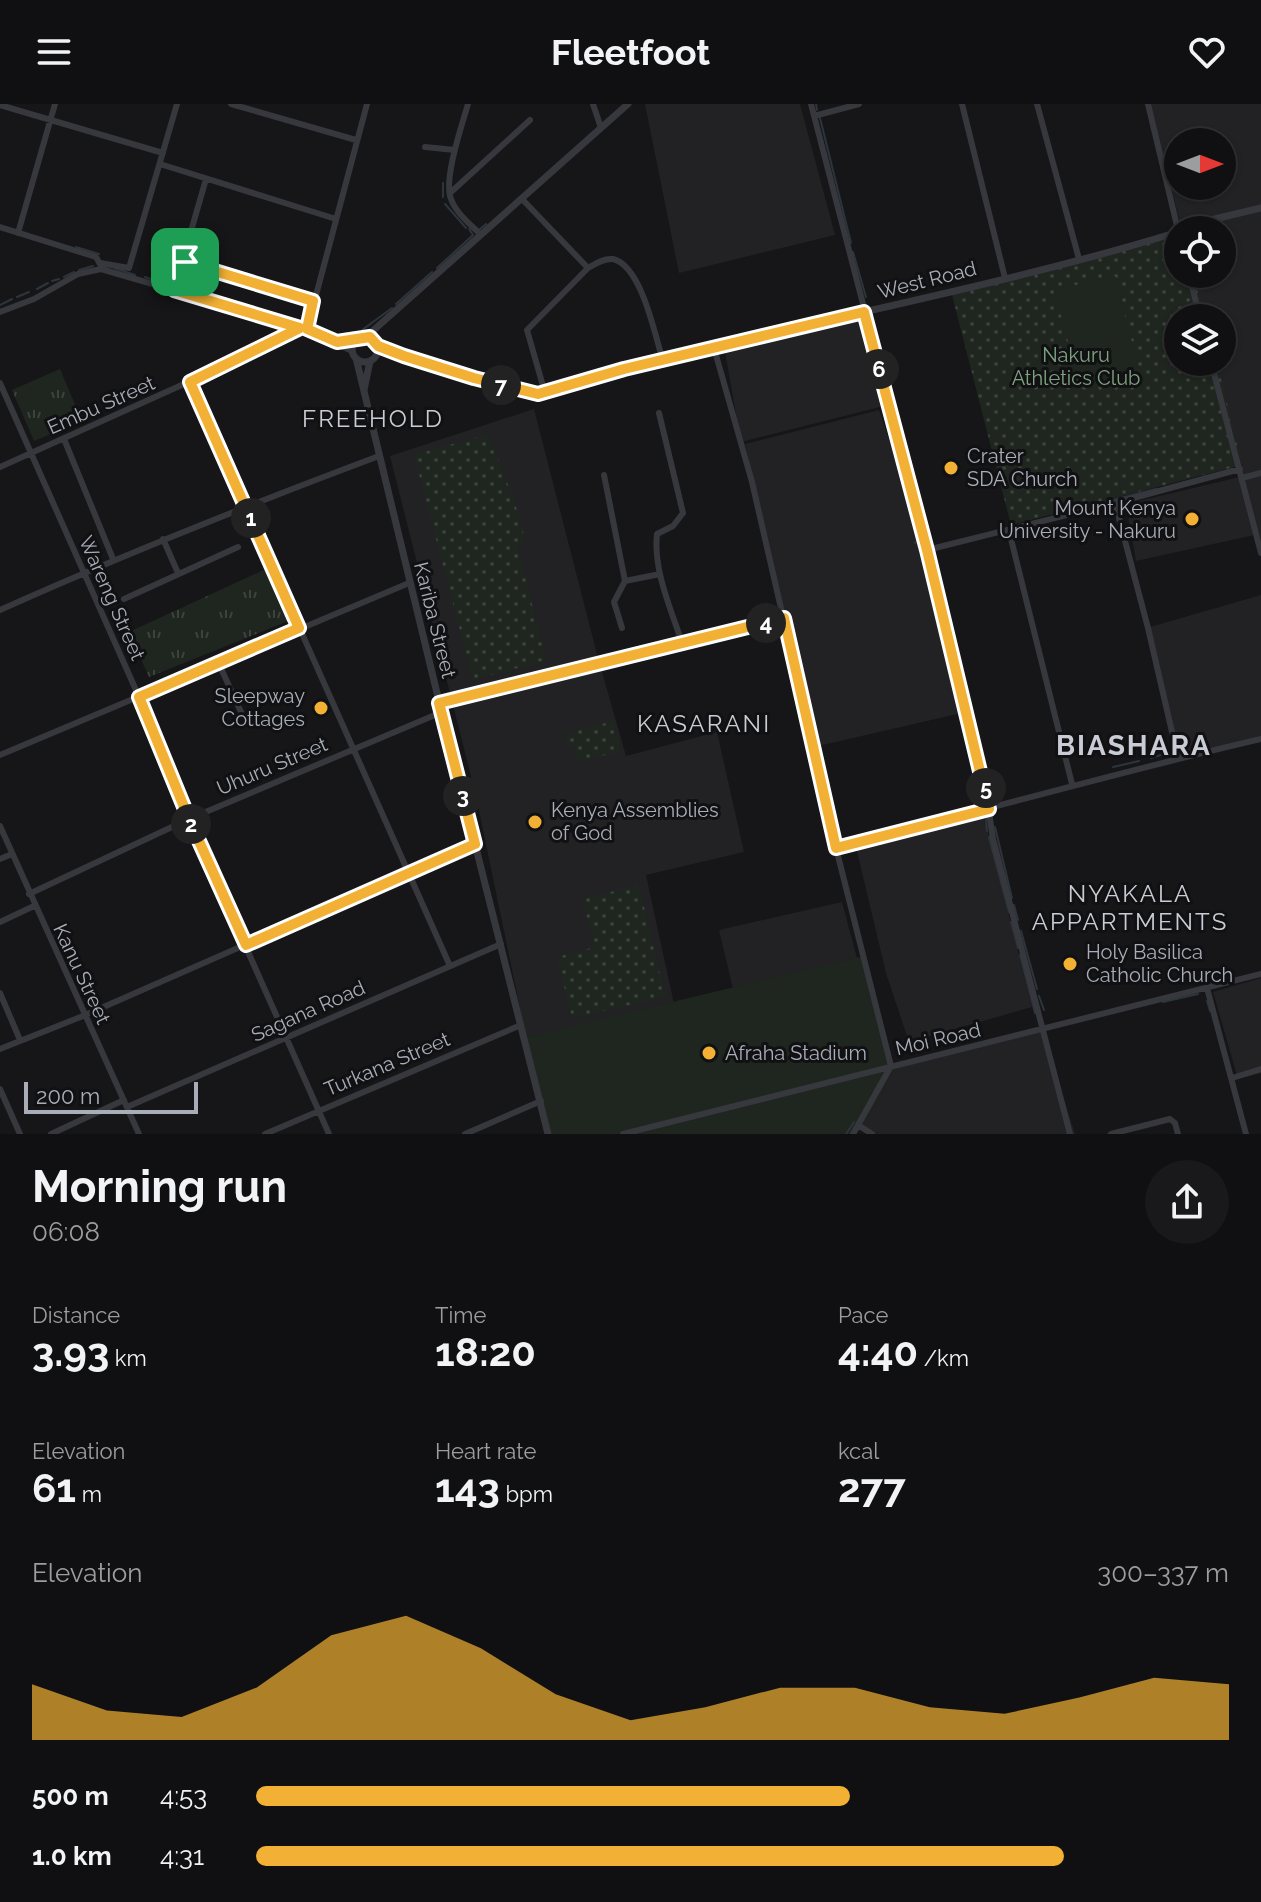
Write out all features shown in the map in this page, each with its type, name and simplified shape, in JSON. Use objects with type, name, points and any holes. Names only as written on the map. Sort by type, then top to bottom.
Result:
[{"type":"street","points":[[18,233],[55,104]]},
{"type":"street","points":[[0,312],[101,266],[129,268],[177,104]]},
{"type":"street","points":[[231,104],[356,140]]},
{"type":"street","points":[[303,328],[367,104]]},
{"type":"street","points":[[468,104],[455,150],[449,194],[456,209],[480,234]]},
{"type":"street","points":[[593,104],[601,128]]},
{"type":"street","points":[[337,342],[355,341],[367,336],[628,104]]},
{"type":"street","points":[[811,104],[927,550],[989,809],[993,839],[1070,1134]]},
{"type":"street","points":[[814,116],[859,104]]},
{"type":"street","points":[[962,104],[1005,278]]},
{"type":"street","points":[[1037,104],[1079,259]]},
{"type":"street","points":[[1148,104],[1176,216]]},
{"type":"street","points":[[0,105],[163,153]]},
{"type":"street","points":[[449,194],[530,120]]},
{"type":"street","points":[[425,147],[455,150]]},
{"type":"street","points":[[160,164],[336,219]]},
{"type":"street","points":[[174,290],[185,262],[185,252],[206,179]]},
{"type":"street","points":[[522,199],[588,268]]},
{"type":"street","name":"West Road","points":[[1227,216],[1261,208]]},
{"type":"street","points":[[0,227],[96,257],[101,266],[303,328],[337,342],[363,362],[373,359]]},
{"type":"street","name":"West Road","points":[[377,344],[474,378],[545,393],[624,369],[1005,278],[1164,235]]},
{"type":"street","points":[[545,393],[527,330],[588,268],[606,259],[613,259],[633,275],[663,361]]},
{"type":"street","points":[[185,262],[313,301]]},
{"type":"street","points":[[363,392],[383,322]]},
{"type":"street","name":"Embu Street","points":[[0,467],[303,328]]},
{"type":"street","points":[[367,336],[377,344]]},
{"type":"street","points":[[354,355],[355,341]]},
{"type":"street","points":[[714,348],[752,482],[836,848],[891,1066],[853,1134]]},
{"type":"street","name":"Kariba Street","points":[[354,355],[548,1134]]},
{"type":"street","name":"West Road","points":[[373,359],[404,356]]},
{"type":"street","points":[[1215,376],[1261,553]]},
{"type":"street","points":[[190,382],[450,966]]},
{"type":"street","name":"Wareng Street","points":[[0,383],[329,1134]]},
{"type":"street","points":[[659,413],[683,513],[673,526],[657,534],[660,574],[682,643]]},
{"type":"street","points":[[64,439],[113,559]]},
{"type":"street","points":[[0,610],[113,559],[379,456]]},
{"type":"street","points":[[927,550],[1240,469]]},
{"type":"street","points":[[1242,478],[1261,473]]},
{"type":"street","points":[[604,475],[625,581],[614,602],[622,628]]},
{"type":"street","points":[[1115,503],[1178,758]]},
{"type":"street","points":[[1009,531],[1072,784]]},
{"type":"street","points":[[163,539],[178,573]]},
{"type":"street","points":[[124,599],[238,547]]},
{"type":"street","points":[[625,581],[660,574]]},
{"type":"street","points":[[0,755],[409,583]]},
{"type":"street","name":"Uhuru Street","points":[[29,894],[440,708],[784,618]]},
{"type":"street","points":[[219,664],[241,712]]},
{"type":"street","points":[[836,848],[989,809],[1072,784],[1261,739]]},
{"type":"street","name":"Kanu Street","points":[[0,826],[83,1016],[139,1134]]},
{"type":"street","points":[[0,1049],[83,1016],[475,844]]},
{"type":"street","points":[[0,859],[12,854]]},
{"type":"street","points":[[0,922],[34,906]]},
{"type":"street","name":"Sagana Road","points":[[51,1134],[287,1038],[501,944]]},
{"type":"street","name":"Moi Road","points":[[623,1134],[1261,974]]},
{"type":"street","points":[[1207,988],[1246,1134]]},
{"type":"street","points":[[0,993],[20,1040]]},
{"type":"street","name":"Turkana Street","points":[[265,1134],[521,1025]]},
{"type":"street","points":[[1232,1078],[1261,1069]]},
{"type":"street","points":[[0,1089],[20,1134]]},
{"type":"street","points":[[465,1134],[541,1101]]},
{"type":"street","points":[[1111,1134],[1170,1119],[1175,1123],[1178,1134]]},
{"type":"street","points":[[858,1125],[872,1134]]},
{"type":"shaded area","points":[[645,104],[800,104],[835,235],[679,273]]},
{"type":"shaded area","points":[[1150,104],[1261,104],[1261,542],[1259,534],[1136,561],[1126,504],[1244,476],[1219,376],[1236,376],[1236,304],[1200,304],[1196,288],[1236,288],[1236,216],[1178,216],[1174,200],[1236,200],[1236,128],[1164,128],[1164,159]]},
{"type":"shaded area","points":[[864,317],[888,405],[741,442],[724,346]]},
{"type":"shaded area","points":[[534,409],[626,756],[717,732],[744,852],[646,875],[674,1004],[526,1037],[476,796],[390,456]]},
{"type":"shaded area","points":[[879,410],[927,550],[966,712],[814,747],[745,444]]},
{"type":"shaded area","points":[[1261,595],[1261,736],[1180,757],[1150,627]]},
{"type":"shaded area","points":[[979,815],[985,820],[1032,1007],[909,1042],[886,973],[856,847]]},
{"type":"shaded area","points":[[842,902],[857,958],[733,989],[719,930]]},
{"type":"shaded area","points":[[1261,978],[1261,1073],[1238,1079],[1213,992]]},
{"type":"shaded area","points":[[1042,1030],[1075,1134],[873,1134],[860,1126],[879,1099],[894,1069]]},
{"type":"green space","name":"Nakuru Athletics Club","points":[[1164,235],[1164,288],[1199,288],[1203,304],[1164,304],[1164,376],[1220,376],[1242,465],[1011,525],[951,291]]},
{"type":"green space","points":[[1115,276],[1138,366],[1079,381],[1054,290]]},
{"type":"green space","points":[[60,369],[82,421],[34,441],[12,390]]},
{"type":"green space","points":[[488,434],[522,526],[525,540],[517,545],[546,660],[473,680],[414,455]]},
{"type":"green space","points":[[268,568],[293,619],[149,677],[129,632]]},
{"type":"green space","points":[[613,721],[621,751],[577,762],[574,748],[568,745],[565,734]]},
{"type":"green space","points":[[639,885],[665,997],[572,1018],[557,957],[595,947],[582,899]]},
{"type":"green space","name":"Afraha Stadium","points":[[864,956],[894,1069],[856,1134],[548,1134],[526,1037]]},
{"type":"waterway","points":[[816,104],[817,110]]},
{"type":"waterway","points":[[820,118],[851,243]]},
{"type":"waterway","points":[[443,183],[443,197]]},
{"type":"waterway","points":[[445,204],[466,228]]},
{"type":"waterway","points":[[479,230],[486,224]]},
{"type":"waterway","points":[[437,268],[473,235],[469,229]]},
{"type":"waterway","points":[[76,247],[99,254]]},
{"type":"waterway","points":[[853,252],[866,297]]},
{"type":"waterway","points":[[79,270],[93,266]]},
{"type":"waterway","points":[[114,268],[135,275]]},
{"type":"waterway","points":[[64,277],[74,272]]},
{"type":"waterway","points":[[396,304],[432,272]]},
{"type":"waterway","points":[[145,277],[159,282]]},
{"type":"waterway","points":[[52,281],[59,279]]},
{"type":"waterway","points":[[37,289],[48,283]]},
{"type":"waterway","points":[[165,283],[172,286]]},
{"type":"waterway","points":[[186,290],[194,292]]},
{"type":"waterway","points":[[17,297],[29,292]]},
{"type":"waterway","points":[[198,293],[210,297]]},
{"type":"waterway","points":[[0,305],[12,299]]},
{"type":"waterway","points":[[225,301],[257,311]]},
{"type":"waterway","points":[[362,330],[392,308]]},
{"type":"waterway","points":[[799,321],[845,310]]},
{"type":"waterway","points":[[262,312],[275,316]]},
{"type":"waterway","points":[[278,317],[288,320]]},
{"type":"waterway","points":[[717,352],[848,321]]},
{"type":"waterway","points":[[295,322],[302,324]]},
{"type":"waterway","points":[[730,338],[793,322]]},
{"type":"waterway","points":[[329,332],[337,335],[355,332]]},
{"type":"waterway","points":[[665,355],[721,340]]},
{"type":"waterway","points":[[869,348],[918,540],[915,543]]},
{"type":"waterway","points":[[645,368],[713,353]]},
{"type":"waterway","points":[[601,372],[658,357]]},
{"type":"waterway","points":[[602,380],[639,370]]},
{"type":"waterway","points":[[1089,506],[1156,489]]},
{"type":"waterway","points":[[942,640],[977,782]]},
{"type":"waterway","points":[[1151,758],[1171,752]]},
{"type":"waterway","points":[[1113,767],[1139,761]]},
{"type":"waterway","points":[[986,819],[987,831]]},
{"type":"waterway","points":[[995,827],[1012,898]]},
{"type":"waterway","points":[[989,837],[1009,912]]},
{"type":"waterway","points":[[226,889],[248,933]]},
{"type":"waterway","points":[[1014,905],[1018,920]]},
{"type":"waterway","points":[[1011,922],[1018,948]]},
{"type":"waterway","points":[[1021,931],[1037,989]]},
{"type":"waterway","points":[[1020,955],[1035,1013]]},
{"type":"waterway","points":[[1163,1002],[1198,994]]},
{"type":"waterway","points":[[1039,996],[1044,1010]]},
{"type":"waterway","points":[[1207,1001],[1210,1011]]},
{"type":"waterway","points":[[846,1134],[854,1122]]},
{"type":"place","name":"Crater SDA Church","points":[[951,468]]},
{"type":"place","name":"Mount Kenya University - Nakuru","points":[[1192,519]]},
{"type":"place","name":"Sleepway Cottages","points":[[321,708]]},
{"type":"place","name":"Kenya Assemblies of God","points":[[535,822]]},
{"type":"place","name":"Holy Basilica Catholic Church","points":[[1070,964]]},
{"type":"place","name":"Afraha Stadium","points":[[709,1053]]},
{"type":"district","name":"FREEHOLD","points":[[373,418]]},
{"type":"district","name":"KASARANI","points":[[704,723]]},
{"type":"district","name":"BIASHARA","points":[[1134,745]]},
{"type":"district","name":"NYAKALA APPARTMENTS","points":[[1130,907]]},
{"type":"route","points":[[185,262],[313,301],[307,329],[337,342],[370,337],[378,346],[404,356],[538,394],[624,369],[864,312],[927,550],[989,809],[836,848],[784,618],[439,703],[475,844],[246,945],[189,819],[139,697],[299,628],[190,382],[300,328],[174,290],[185,262]]}]
